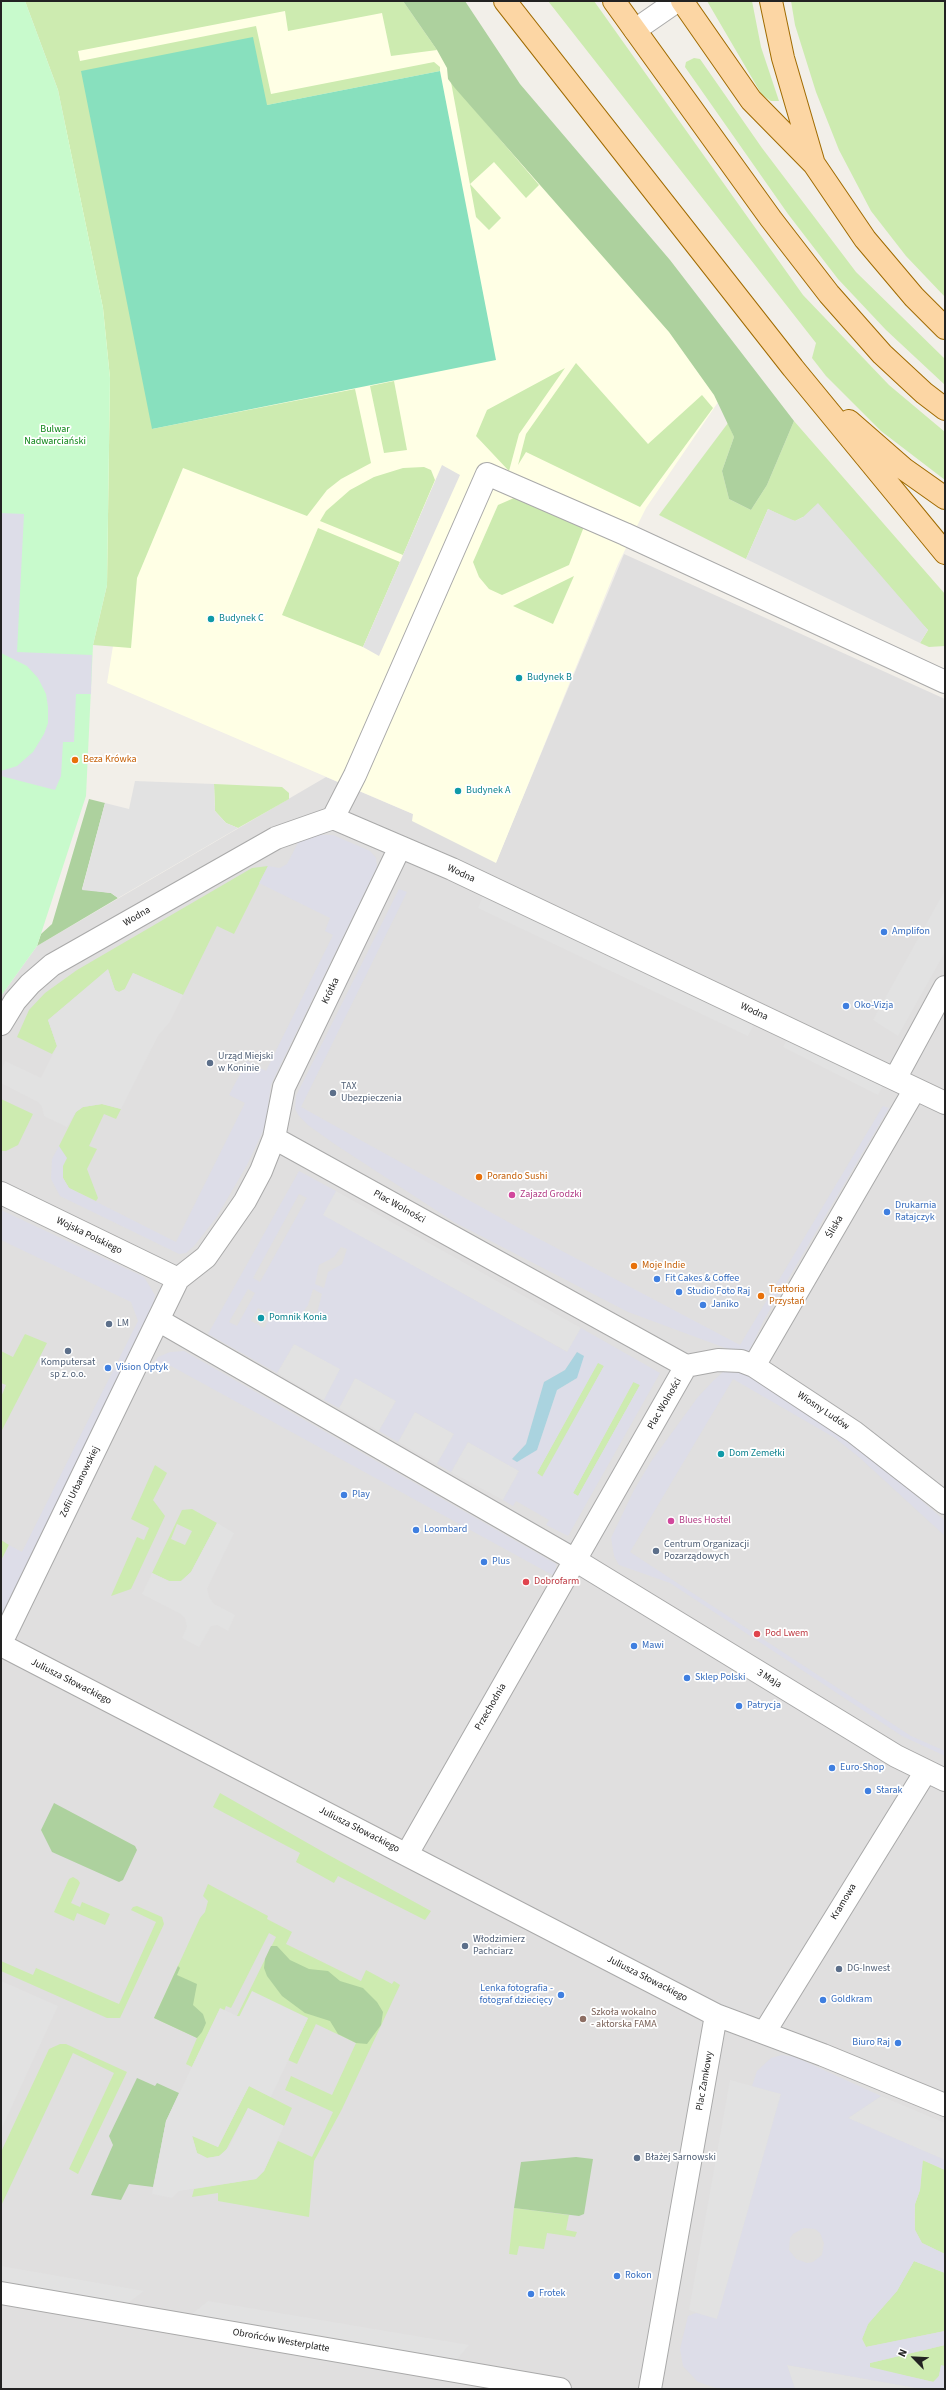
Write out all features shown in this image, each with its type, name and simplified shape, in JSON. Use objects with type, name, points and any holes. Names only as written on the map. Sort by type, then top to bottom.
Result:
[{"type":"main road","points":[[505,1],[793,368],[945,553]]},
{"type":"main road","points":[[614,1],[771,219],[829,294],[882,354],[924,393],[945,410]]},
{"type":"main road","points":[[682,1],[751,100],[814,164],[865,238],[914,297],[945,328]]},
{"type":"main road","points":[[771,1],[785,64],[814,164]]},
{"type":"main road","points":[[793,368],[838,412],[904,469],[945,498]]},
{"type":"street","points":[[635,30],[677,1]]},
{"type":"street","points":[[333,818],[355,775],[487,474],[625,534],[945,682]]},
{"type":"street","name":"Wodna","points":[[1,1024],[8,995],[30,984],[52,965],[276,838],[333,818],[400,847],[945,1103]]},
{"type":"street","name":"Krótka","points":[[274,1138],[284,1087],[400,847]]},
{"type":"street","points":[[895,1079],[945,987]]},
{"type":"street","name":"Śliska","points":[[754,1366],[915,1089]]},
{"type":"street","points":[[274,1138],[261,1171],[225,1232],[206,1257],[178,1279],[158,1320],[575,1560]]},
{"type":"street","name":"Plac Wolności","points":[[274,1138],[686,1366],[575,1560]]},
{"type":"street","name":"Wojska Polskiego","points":[[1,1193],[178,1279]]},
{"type":"street","name":"Zofii Urbanowskiej","points":[[1,1644],[158,1320]]},
{"type":"street","name":"Wiosny Ludów","points":[[686,1366],[718,1360],[741,1361],[754,1366],[854,1432],[945,1503]]},
{"type":"street","name":"3 Maja","points":[[575,1560],[896,1756],[935,1775]]},
{"type":"street","name":"Przechodnia","points":[[407,1854],[575,1560]]},
{"type":"street","name":"Juliusza Słowackiego","points":[[1,1644],[716,2015]]},
{"type":"street","name":"Kramowa","points":[[764,2033],[935,1775]]},
{"type":"street","points":[[716,2015],[945,2106]]},
{"type":"street","name":"Plac Zamkowy","points":[[650,2389],[716,2015]]},
{"type":"street","name":"Obrońców Westerplatte","points":[[1,2293],[560,2389]]},
{"type":"shaded area","points":[[397,1],[729,386],[646,508],[618,564],[496,863],[412,821],[413,814],[107,683],[113,646],[55,17]]},
{"type":"shaded area","points":[[442,465],[460,475],[379,656],[363,647]]},
{"type":"shaded area","points":[[818,503],[928,630],[920,643],[746,559],[768,509],[795,521],[803,517]]},
{"type":"shaded area","points":[[1,513],[24,514],[17,652],[92,655],[91,694],[76,694],[74,742],[63,742],[61,776],[55,790],[1,776],[1,771],[17,766],[33,752],[44,734],[48,723],[48,707],[46,694],[38,678],[27,666],[1,653]]},
{"type":"shaded area","points":[[624,554],[945,699],[945,2389],[1,2389],[1,996],[37,946],[326,777],[413,814],[496,862]]},
{"type":"shaded area","points":[[135,781],[214,784],[215,811],[226,823],[238,828],[118,898],[111,893],[82,890],[105,803],[129,809]]},
{"type":"shaded area","points":[[307,835],[333,835],[370,851],[376,858],[377,867],[271,1085],[265,1127],[247,1165],[216,1218],[194,1246],[186,1253],[179,1254],[60,1196],[51,1179],[52,1159],[59,1146],[67,1158],[63,1166],[63,1178],[69,1188],[176,1242],[245,1103],[229,1095],[247,1061],[266,1071],[333,935],[325,931],[330,918],[259,883],[268,866],[280,868],[287,864],[300,839]]},
{"type":"shaded area","points":[[399,889],[407,892],[301,1107],[528,1233],[740,1345],[883,1106],[889,1108],[764,1320],[747,1356],[628,1312],[454,1222],[333,1143],[308,1125],[299,1116],[295,1109],[296,1096]]},
{"type":"shaded area","points":[[945,890],[945,952],[898,1036],[873,1020]]},
{"type":"shaded area","points":[[484,893],[756,1021],[748,1036],[478,908]]},
{"type":"shaded area","points":[[108,969],[115,990],[119,992],[125,989],[133,973],[183,995],[169,1023],[158,1036],[121,1109],[102,1104],[83,1107],[76,1112],[67,1127],[44,1116],[42,1107],[38,1102],[1,1083],[1,1071],[5,1061],[41,1078],[57,1046],[48,1020]]},
{"type":"shaded area","points":[[789,1035],[884,1083],[878,1095],[783,1047]]},
{"type":"shaded area","points":[[299,1171],[336,1191],[323,1215],[567,1352],[581,1328],[660,1373],[568,1536],[546,1525],[549,1520],[516,1501],[513,1506],[503,1500],[519,1471],[468,1442],[451,1472],[437,1464],[454,1434],[415,1412],[398,1442],[379,1431],[396,1401],[355,1378],[339,1408],[324,1400],[340,1369],[294,1344],[277,1373],[208,1334]],"holes":[[[299,1194],[307,1198],[260,1282],[253,1278]],[[341,1247],[347,1249],[342,1264],[328,1272],[324,1288],[315,1284],[319,1265],[334,1257]],[[248,1289],[255,1293],[237,1326],[229,1322]],[[313,1289],[322,1294],[317,1313],[304,1320],[301,1315],[308,1305]],[[258,1308],[272,1315],[264,1328],[251,1321]],[[577,1352],[577,1378],[557,1390],[537,1450],[512,1459],[526,1444],[544,1382],[565,1370]],[[598,1363],[604,1366],[542,1477],[537,1473]],[[633,1382],[640,1385],[578,1496],[573,1493]]]},
{"type":"shaded area","points":[[336,1191],[581,1328],[568,1352],[322,1215]]},
{"type":"shaded area","points":[[1,1210],[144,1277],[155,1295],[153,1306],[3,1617],[1,1618],[1,1561],[9,1545],[22,1552],[138,1321],[131,1302],[1,1240]]},
{"type":"shaded area","points":[[294,1344],[341,1369],[324,1400],[277,1373]]},
{"type":"shaded area","points":[[184,1351],[556,1564],[556,1577],[171,1366],[149,1370],[158,1357],[170,1352]]},
{"type":"shaded area","points":[[741,1369],[843,1432],[945,1521],[945,1536],[860,1458],[835,1438],[733,1379],[630,1552],[911,1736],[945,1751],[945,1756],[902,1736],[670,1583],[619,1565],[614,1556],[611,1538],[634,1490],[652,1460],[698,1397],[713,1381],[723,1372]]},
{"type":"shaded area","points":[[355,1378],[396,1401],[379,1431],[339,1408]]},
{"type":"shaded area","points":[[414,1412],[454,1434],[437,1464],[398,1442]]},
{"type":"shaded area","points":[[468,1442],[519,1471],[503,1500],[451,1472]]},
{"type":"shaded area","points":[[217,1523],[234,1533],[207,1589],[209,1597],[214,1604],[235,1615],[228,1631],[217,1625],[211,1626],[199,1647],[182,1638],[187,1627],[185,1618],[179,1613],[142,1594],[152,1573],[169,1581],[181,1581],[191,1572]]},
{"type":"shaded area","points":[[1,1981],[58,2006],[1,2130]]},
{"type":"shaded area","points":[[252,1991],[308,2018],[271,2097],[249,2086],[218,2147],[192,2136],[197,2153],[207,2158],[219,2156],[229,2147],[248,2108],[284,2126],[264,2171],[256,2179],[179,2191],[172,2198],[152,2194],[166,2121],[220,2008],[239,2017]]},
{"type":"shaded area","points":[[782,2055],[795,2057],[881,2096],[848,2118],[945,2160],[945,2170],[923,2160],[920,2190],[915,2204],[914,2217],[915,2230],[922,2243],[945,2254],[945,2273],[914,2261],[897,2291],[868,2324],[862,2339],[866,2347],[945,2331],[945,2345],[870,2363],[870,2367],[933,2382],[939,2376],[941,2365],[945,2366],[945,2389],[922,2389],[787,2365],[795,2389],[719,2389],[698,2382],[683,2366],[680,2349],[688,2316],[696,2313],[717,2319],[781,2094],[752,2086],[757,2071],[771,2058]],"holes":[[[804,2228],[815,2229],[820,2233],[824,2243],[822,2255],[813,2262],[807,2263],[796,2259],[789,2250],[790,2238],[793,2234]]]},
{"type":"shaded area","points":[[730,2080],[781,2094],[717,2320],[689,2310]]},
{"type":"shaded area","points":[[881,2096],[945,2123],[945,2160],[848,2118]]},
{"type":"shaded area","points":[[1,2266],[144,2291],[124,2306],[1,2287]]},
{"type":"shaded area","points":[[208,2301],[469,2345],[455,2362],[187,2318]]},
{"type":"shaded area","points":[[787,2365],[922,2389],[795,2389]]},
{"type":"green space","name":"Bulwar Nadwarciański","points":[[1,1],[25,1],[58,90],[103,308],[110,378],[107,585],[93,645],[86,796],[37,946],[1,996]]},
{"type":"green space","points":[[25,1],[403,1],[437,50],[391,56],[382,13],[288,31],[285,11],[78,51],[80,61],[256,26],[271,94],[434,62],[440,67],[440,71],[267,105],[152,429],[355,389],[371,463],[341,479],[327,490],[307,516],[183,468],[137,578],[131,648],[93,645],[107,585],[110,378],[103,308],[58,90]]},
{"type":"green space","points":[[403,1],[465,1],[520,84],[670,260],[794,421],[767,485],[751,510],[729,499],[722,471],[734,437],[714,395],[669,332],[454,87],[448,79],[447,68],[437,50]]},
{"type":"green space","points":[[548,1],[594,1],[803,295],[889,385],[945,432],[945,480],[881,431],[826,376],[812,358],[816,343]]},
{"type":"green space","points":[[707,1],[752,1],[761,47],[779,101],[771,101],[762,95]]},
{"type":"green space","points":[[791,1],[945,1],[945,297],[906,256],[871,211],[839,150],[816,92],[795,25]]},
{"type":"green space","points":[[253,37],[267,105],[440,71],[496,360],[152,429],[81,71]]},
{"type":"green space","points":[[694,58],[700,59],[762,148],[856,272],[945,359],[945,385],[886,330],[838,279],[788,214],[685,67],[686,62]]},
{"type":"green space","points":[[451,82],[539,185],[526,198],[494,162],[470,184],[501,218],[489,230],[476,217]]},
{"type":"green space","points":[[576,363],[648,444],[702,395],[713,408],[640,507],[526,452],[518,465],[526,434]]},
{"type":"green space","points":[[565,368],[519,434],[509,471],[476,436],[487,410]]},
{"type":"green space","points":[[394,381],[407,450],[384,453],[370,386]]},
{"type":"green space","points":[[794,421],[945,594],[945,646],[929,647],[920,643],[928,630],[803,517],[795,521],[768,509],[746,559],[659,515],[728,423],[734,437],[722,471],[729,499],[751,510],[767,485]]},
{"type":"green space","points":[[424,467],[431,470],[435,480],[403,555],[320,521],[326,511],[350,490],[374,477],[403,468]]},
{"type":"green space","points":[[514,498],[528,499],[585,524],[569,565],[502,595],[489,589],[479,577],[473,562],[498,505]]},
{"type":"green space","points":[[318,528],[400,562],[363,647],[282,615]]},
{"type":"green space","points":[[574,576],[553,624],[513,606]]},
{"type":"green space","points":[[214,784],[282,787],[289,793],[289,799],[238,828],[226,823],[215,811]]},
{"type":"green space","points":[[89,799],[105,803],[82,889],[111,893],[118,898],[37,946],[41,934],[52,924]]},
{"type":"green space","points":[[268,866],[234,934],[217,926],[183,995],[133,973],[125,989],[119,992],[115,990],[108,970],[48,1020],[57,1046],[52,1054],[17,1037],[29,1010],[45,993],[77,970],[252,868]]},
{"type":"green space","points":[[1,1099],[33,1114],[18,1145],[6,1151],[1,1151]]},
{"type":"green space","points":[[102,1104],[121,1109],[116,1119],[104,1114],[89,1146],[97,1149],[87,1169],[98,1198],[96,1201],[69,1188],[63,1178],[59,1146],[76,1112],[83,1107]]},
{"type":"green space","points":[[25,1334],[47,1343],[1,1432],[1,1397],[6,1385],[1,1383],[1,1351],[13,1357]]},
{"type":"green space","points":[[598,1362],[604,1366],[543,1477],[537,1473]]},
{"type":"green space","points":[[634,1381],[640,1385],[578,1496],[573,1493]]},
{"type":"green space","points":[[155,1465],[167,1473],[153,1500],[165,1516],[131,1589],[111,1596],[137,1537],[144,1540],[149,1528],[131,1519]]},
{"type":"green space","points":[[192,1509],[217,1523],[191,1572],[181,1581],[169,1581],[152,1573],[182,1510]],"holes":[[[177,1524],[192,1531],[185,1545],[171,1539]]]},
{"type":"green space","points":[[1,1540],[9,1545],[1,1561]]},
{"type":"green space","points":[[220,1793],[431,1911],[425,1920],[338,1876],[334,1883],[296,1862],[300,1853],[213,1807]]},
{"type":"green space","points":[[54,1803],[135,1846],[137,1850],[123,1880],[119,1882],[52,1852],[41,1830]]},
{"type":"green space","points":[[73,1877],[80,1883],[71,1903],[80,1907],[82,1902],[110,1914],[105,1925],[77,1913],[74,1921],[54,1912],[69,1879]]},
{"type":"green space","points":[[208,1884],[268,1916],[267,1919],[292,1932],[286,1944],[361,1981],[366,1970],[392,1984],[394,1981],[400,1985],[342,2109],[314,2161],[309,2217],[218,2201],[218,2193],[192,2197],[194,2189],[256,2179],[264,2171],[278,2141],[312,2157],[333,2112],[285,2090],[291,2076],[332,2095],[356,2043],[316,2024],[297,2064],[288,2060],[308,2018],[237,2016],[276,1937],[269,1933],[231,2008],[226,2006],[224,2011],[220,2009],[192,2067],[186,2064],[197,2038],[154,2018],[200,1918],[205,1912],[208,1901],[203,1896]]},
{"type":"green space","points":[[137,1906],[162,1917],[164,1924],[120,2018],[107,2018],[1,1971],[1,1961],[33,1975],[36,1968],[119,2004],[156,1922],[131,1910],[133,1907]]},
{"type":"green space","points":[[271,1946],[277,1946],[290,1960],[309,1969],[328,1971],[340,1981],[363,1988],[377,2002],[383,2012],[381,2025],[367,2044],[356,2043],[338,2034],[330,2021],[305,2013],[282,1996],[267,1976],[264,1968],[265,1959]]},
{"type":"green space","points":[[178,1966],[180,1968],[177,1975],[197,1984],[193,2005],[203,2014],[206,2023],[202,2032],[197,2038],[154,2018]]},
{"type":"green space","points":[[60,2044],[66,2044],[127,2072],[78,2174],[69,2169],[114,2073],[73,2053],[1,2206],[1,2152],[49,2049]]},
{"type":"green space","points":[[137,2078],[155,2086],[157,2083],[179,2093],[166,2121],[153,2187],[129,2184],[121,2200],[91,2195],[113,2145],[109,2136]]},
{"type":"green space","points":[[249,2086],[292,2108],[284,2126],[248,2108],[225,2152],[219,2156],[207,2158],[197,2153],[192,2135],[218,2147]]},
{"type":"green space","points":[[576,2157],[593,2159],[584,2214],[579,2216],[514,2208],[521,2162]]},
{"type":"green space","points":[[922,2160],[945,2170],[945,2254],[922,2243],[915,2230],[915,2204],[920,2190]]},
{"type":"green space","points":[[514,2208],[569,2215],[566,2230],[577,2232],[575,2237],[547,2233],[544,2249],[519,2246],[517,2255],[509,2254]]},
{"type":"green space","points":[[914,2261],[945,2273],[945,2331],[866,2347],[862,2339],[868,2324],[897,2291]]},
{"type":"green space","points":[[945,2345],[945,2366],[941,2366],[939,2376],[934,2382],[870,2368],[870,2363]]},
{"type":"water","points":[[577,1352],[584,1356],[577,1378],[557,1390],[537,1450],[517,1462],[512,1459],[526,1444],[544,1382],[565,1370]]},
{"type":"place","name":"Budynek C","points":[[211,619]]},
{"type":"place","name":"Budynek B","points":[[519,678]]},
{"type":"place","name":"Beza Krówka","points":[[75,760]]},
{"type":"place","name":"Budynek A","points":[[458,791]]},
{"type":"place","name":"Amplifon","points":[[884,932]]},
{"type":"place","name":"Oko-Vizja","points":[[846,1006]]},
{"type":"place","name":"Urząd Miejski w Koninie","points":[[210,1063]]},
{"type":"place","name":"TAX Ubezpieczenia","points":[[333,1093]]},
{"type":"place","name":"Porando Sushi","points":[[479,1177]]},
{"type":"place","name":"Zajazd Grodzki","points":[[512,1195]]},
{"type":"place","name":"Drukarnia Ratajczyk","points":[[887,1212]]},
{"type":"place","name":"Moje Indie","points":[[634,1266]]},
{"type":"place","name":"Fit Cakes & Coffee","points":[[657,1279]]},
{"type":"place","name":"Studio Foto Raj","points":[[679,1292]]},
{"type":"place","name":"Trattoria Przystań","points":[[761,1296]]},
{"type":"place","name":"Janiko","points":[[703,1305]]},
{"type":"place","name":"Pomnik Konia","points":[[261,1318]]},
{"type":"place","name":"LM","points":[[109,1324]]},
{"type":"place","name":"Komputersat sp z. o.o.","points":[[68,1351]]},
{"type":"place","name":"Vision Optyk","points":[[108,1368]]},
{"type":"place","name":"Dom Zemełki","points":[[721,1454]]},
{"type":"place","name":"Play","points":[[344,1495]]},
{"type":"place","name":"Blues Hostel","points":[[671,1521]]},
{"type":"place","name":"Loombard","points":[[416,1530]]},
{"type":"place","name":"Centrum Organizacji Pozarządowych","points":[[656,1551]]},
{"type":"place","name":"Plus","points":[[484,1562]]},
{"type":"place","name":"Dobrofarm","points":[[526,1582]]},
{"type":"place","name":"Pod Lwem","points":[[757,1634]]},
{"type":"place","name":"Mawi","points":[[634,1646]]},
{"type":"place","name":"Sklep Polski","points":[[687,1678]]},
{"type":"place","name":"Patrycja","points":[[739,1706]]},
{"type":"place","name":"Euro-Shop","points":[[832,1768]]},
{"type":"place","name":"Starak","points":[[868,1791]]},
{"type":"place","name":"Włodzimierz Pachciarz","points":[[465,1946]]},
{"type":"place","name":"DG-Inwest","points":[[839,1969]]},
{"type":"place","name":"Lenka fotografia - fotograf dziecięcy","points":[[561,1995]]},
{"type":"place","name":"Goldkram","points":[[823,2000]]},
{"type":"place","name":"Szkoła wokalno - aktorska FAMA","points":[[583,2019]]},
{"type":"place","name":"Biuro Raj","points":[[898,2043]]},
{"type":"place","name":"Błażej Sarnowski","points":[[637,2158]]},
{"type":"place","name":"Rokon","points":[[617,2276]]},
{"type":"place","name":"Frotek","points":[[531,2294]]}]
